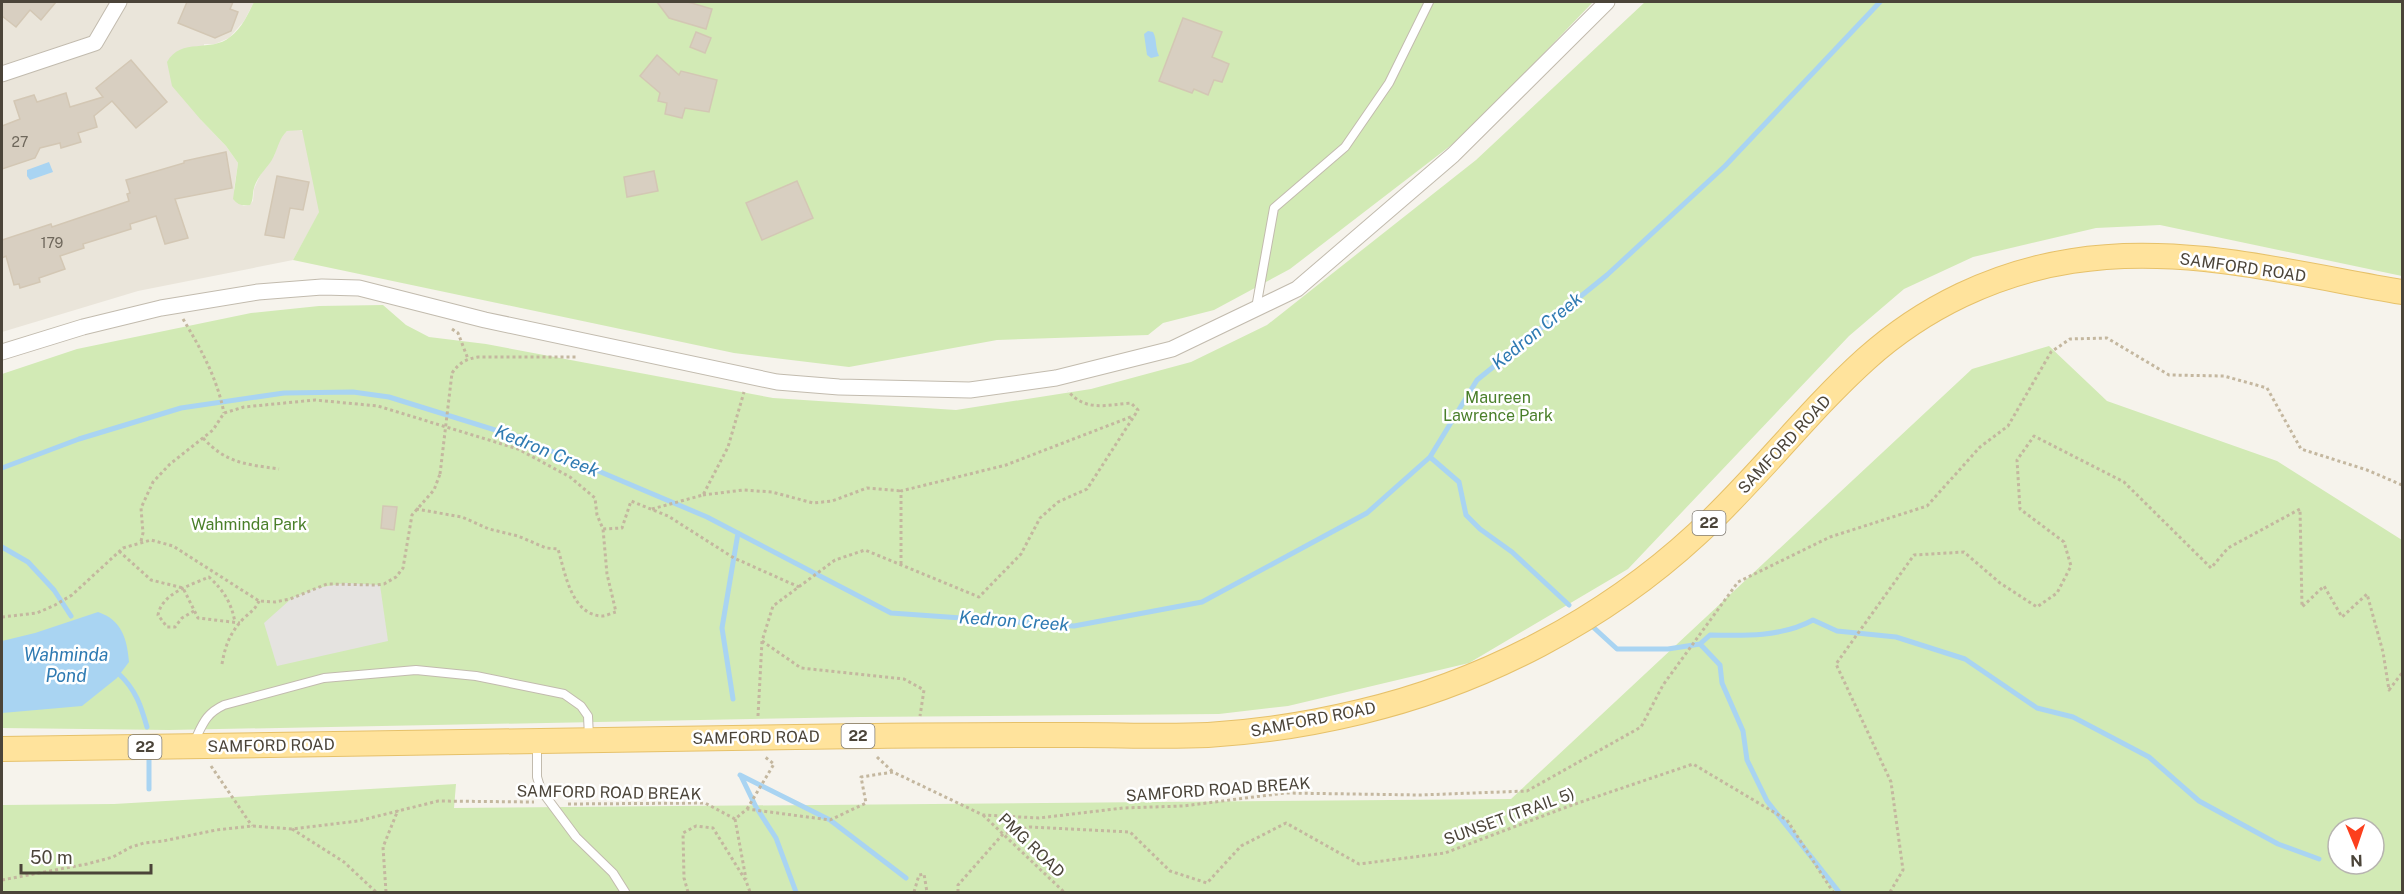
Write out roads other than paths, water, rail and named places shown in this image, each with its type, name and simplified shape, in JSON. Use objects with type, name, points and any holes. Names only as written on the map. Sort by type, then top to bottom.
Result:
[{"type":"main road","name":"SAMFORD ROAD","points":[[2,749],[916,735],[1202,735],[1296,726],[1419,696],[1474,676],[1596,612],[1640,582],[1692,539],[1739,494],[1822,402],[1893,337],[1956,297],[1994,281],[2034,268],[2076,260],[2118,256],[2182,258],[2247,266],[2403,292]]},
{"type":"street","points":[[2,74],[95,43],[119,2]]},
{"type":"street","points":[[2,352],[83,327],[175,306],[258,292],[322,287],[359,288],[485,320],[777,382],[839,387],[970,390],[1056,378],[1172,349],[1297,289],[1453,155],[1607,2]]},
{"type":"lane","points":[[1256,310],[1274,208],[1345,147],[1389,83],[1429,2]]},
{"type":"lane","points":[[194,746],[204,720],[211,711],[224,705],[324,678],[416,670],[476,676],[564,694],[580,706],[588,716],[590,740]]},
{"type":"lane","points":[[537,741],[537,777],[550,802],[576,837],[613,873],[625,892]]},
{"type":"water","points":[[1148,31],[1153,32],[1159,56],[1151,58],[1147,55],[1144,34]]},
{"type":"water","points":[[49,162],[53,172],[30,180],[27,170]]},
{"type":"water","name":"Wahminda Pond","points":[[98,612],[113,620],[125,638],[129,662],[117,678],[82,706],[2,713],[2,641],[35,633]]},
{"type":"waterway","name":"Kedron Creek","points":[[2,468],[79,439],[181,408],[284,393],[353,392],[389,397],[518,437],[707,517],[891,613],[1074,626],[1202,602],[1367,513],[1430,457],[1477,380],[1607,275],[1725,166],[1880,2]]},
{"type":"waterway","points":[[1430,457],[1459,482],[1466,515],[1480,529],[1512,552],[1569,605]]},
{"type":"waterway","points":[[733,699],[722,628],[738,533]]},
{"type":"waterway","points":[[2,547],[28,562],[54,590],[71,616]]},
{"type":"waterway","points":[[1593,627],[1617,649],[1668,649],[1700,644],[1710,635],[1776,632],[1789,630],[1813,620],[1837,631],[1896,637],[1965,659],[2037,708],[2073,717],[2149,757],[2199,801],[2278,844],[2319,859]]},
{"type":"waterway","points":[[1700,644],[1720,665],[1722,683],[1743,731],[1747,760],[1767,801],[1839,892]]},
{"type":"waterway","points":[[119,674],[130,686],[137,699],[147,727]]},
{"type":"waterway","points":[[149,758],[149,789]]},
{"type":"waterway","points":[[740,775],[830,820],[906,878]]},
{"type":"waterway","points":[[741,776],[756,807],[776,838],[796,892]]},
{"type":"park label","name":"Maureen Lawrence Park","points":[[1498,406]]},
{"type":"park label","name":"Wahminda Park","points":[[249,524]]}]
